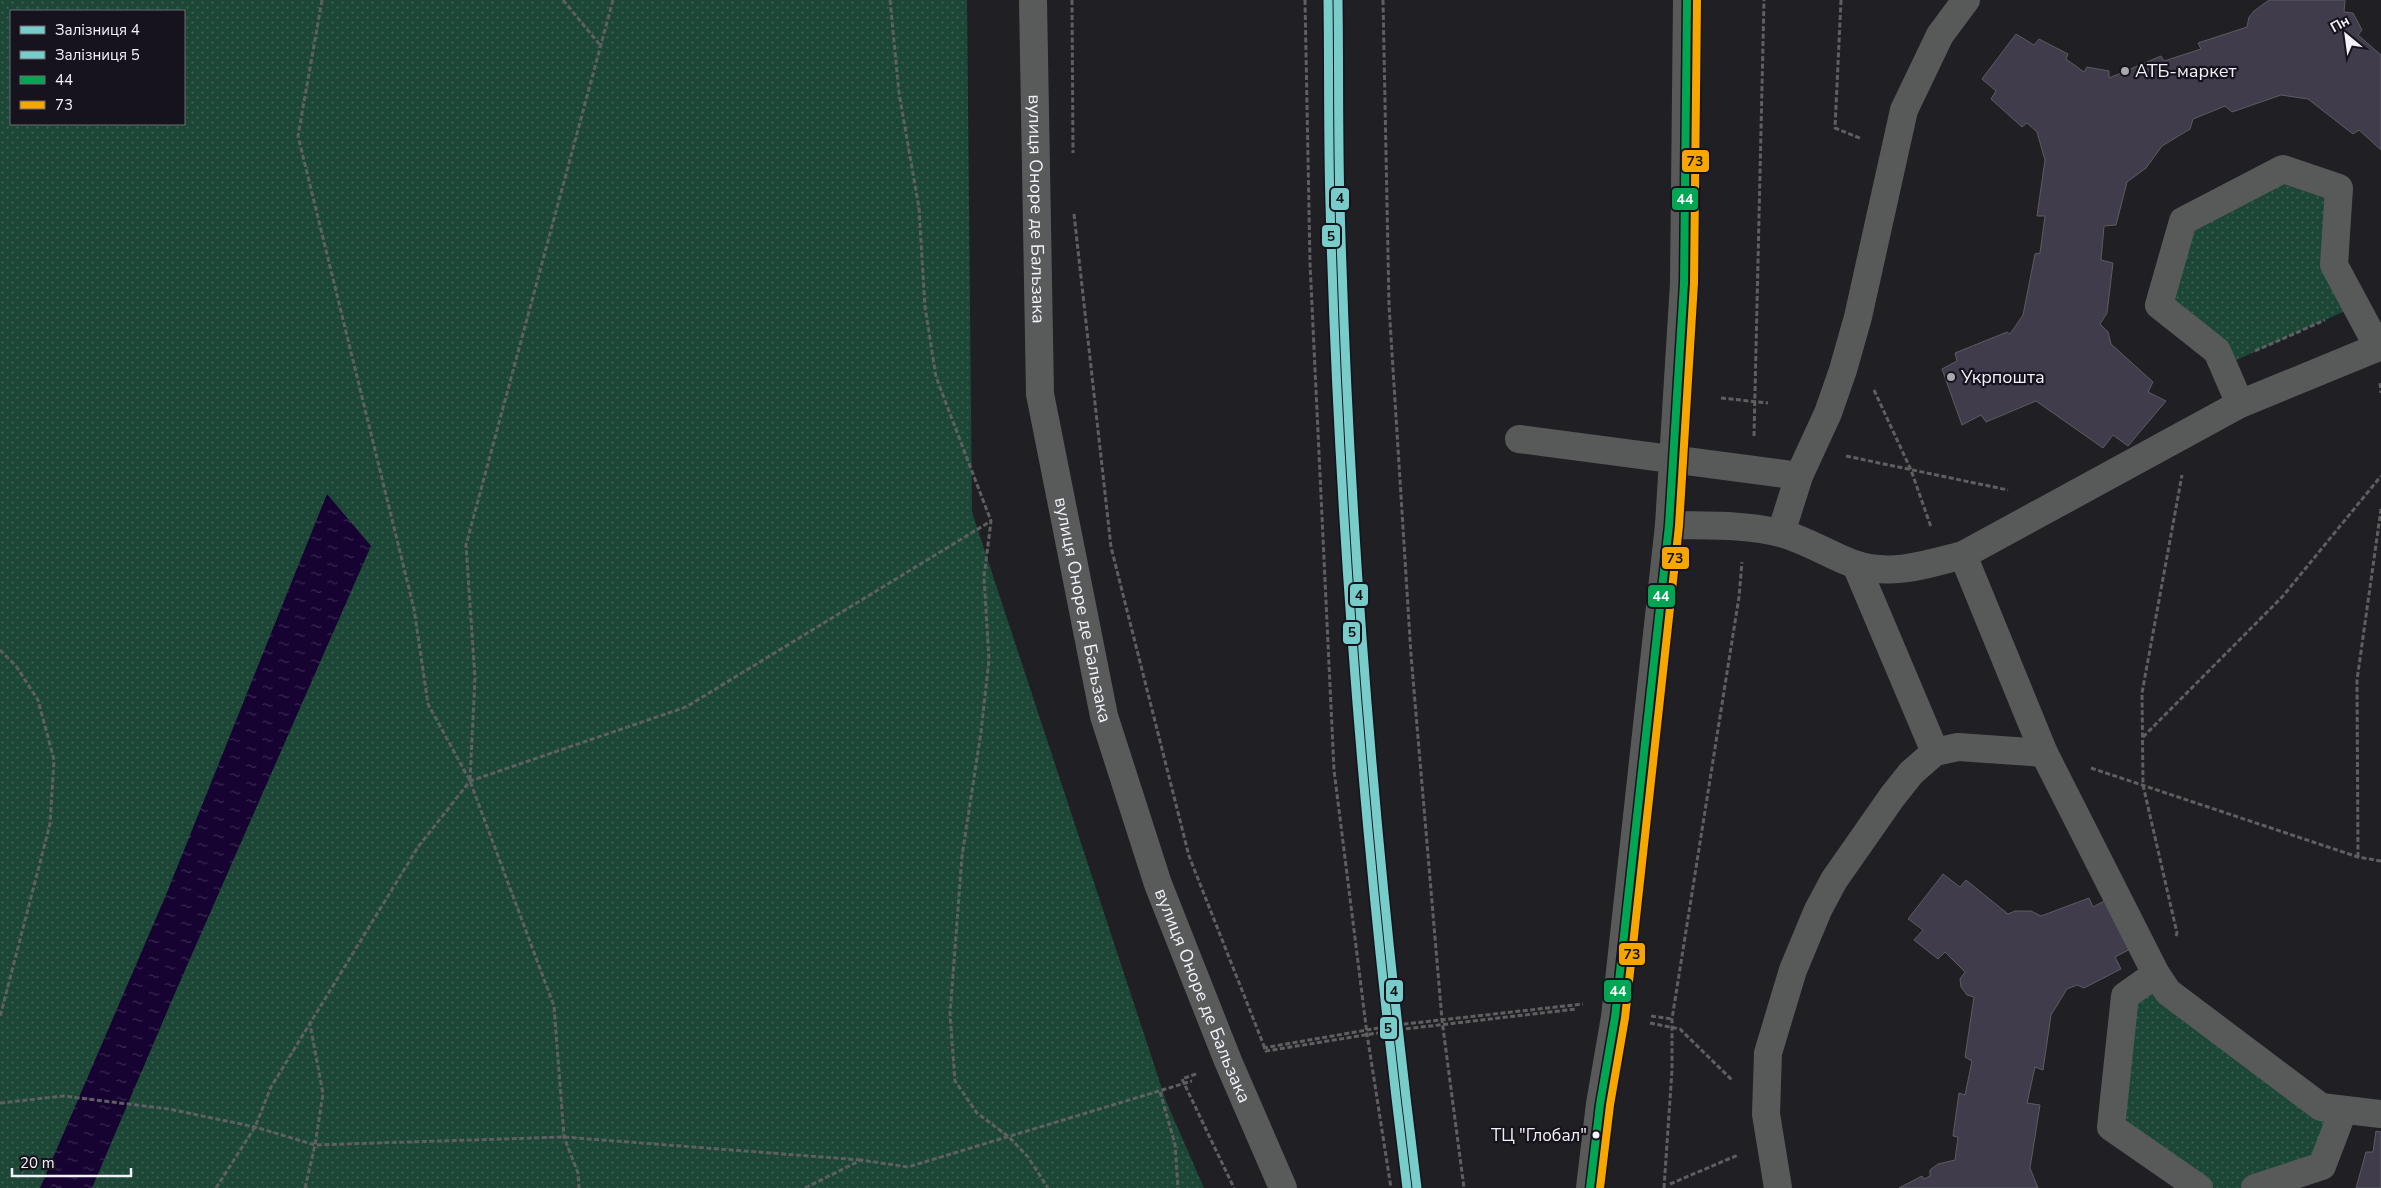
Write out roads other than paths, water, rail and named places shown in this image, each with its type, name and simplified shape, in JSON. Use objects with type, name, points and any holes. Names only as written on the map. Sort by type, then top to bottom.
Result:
[{"type":"main road","name":"вулиця Оноре де Бальзака","points":[[1033,0],[1040,394],[1104,716],[1158,884],[1228,1061],[1283,1188]]},
{"type":"street","points":[[1590,1188],[1600,1104],[1616,1010],[1669,525],[1684,283],[1687,0]]},
{"type":"street","points":[[1781,533],[1799,476],[1828,413],[1851,339],[1904,110],[1940,35],[1966,0]]},
{"type":"street","points":[[1669,525],[1745,527],[1781,533],[1856,565],[1890,570],[1915,568],[1953,558],[2240,404],[2379,347],[2334,265],[2339,188],[2283,169],[2184,221],[2160,304],[2217,351],[2240,404]]},
{"type":"street","points":[[1519,439],[1673,461],[1799,476]]},
{"type":"street","points":[[1953,558],[2044,752],[2156,974],[2168,992],[2322,1107],[2381,1114]]},
{"type":"street","points":[[1856,565],[1935,752]]},
{"type":"street","points":[[1778,1188],[1766,1114],[1768,1053],[1792,970],[1818,910],[1834,880],[1871,825],[1911,773],[1935,752],[1958,747],[2044,752]]},
{"type":"street","points":[[2156,974],[2125,996],[2111,1127],[2199,1188]]},
{"type":"street","points":[[2255,1188],[2322,1166],[2343,1111]]},
{"type":"water","points":[[327,494],[371,546],[175,993],[92,1188],[40,1188],[166,895]]},
{"type":"rail line","name":"5","points":[[1328,0],[1329,153],[1334,327],[1356,697],[1379,943],[1407,1188]]},
{"type":"rail line","name":"4","points":[[1338,0],[1339,153],[1344,327],[1366,697],[1389,943],[1417,1188]]},
{"type":"place","name":"АТБ-маркет","points":[[2125,71]]},
{"type":"place","name":"Укрпошта","points":[[1951,377]]},
{"type":"place","name":"ТЦ \"Глобал\"","points":[[1596,1135]]}]
